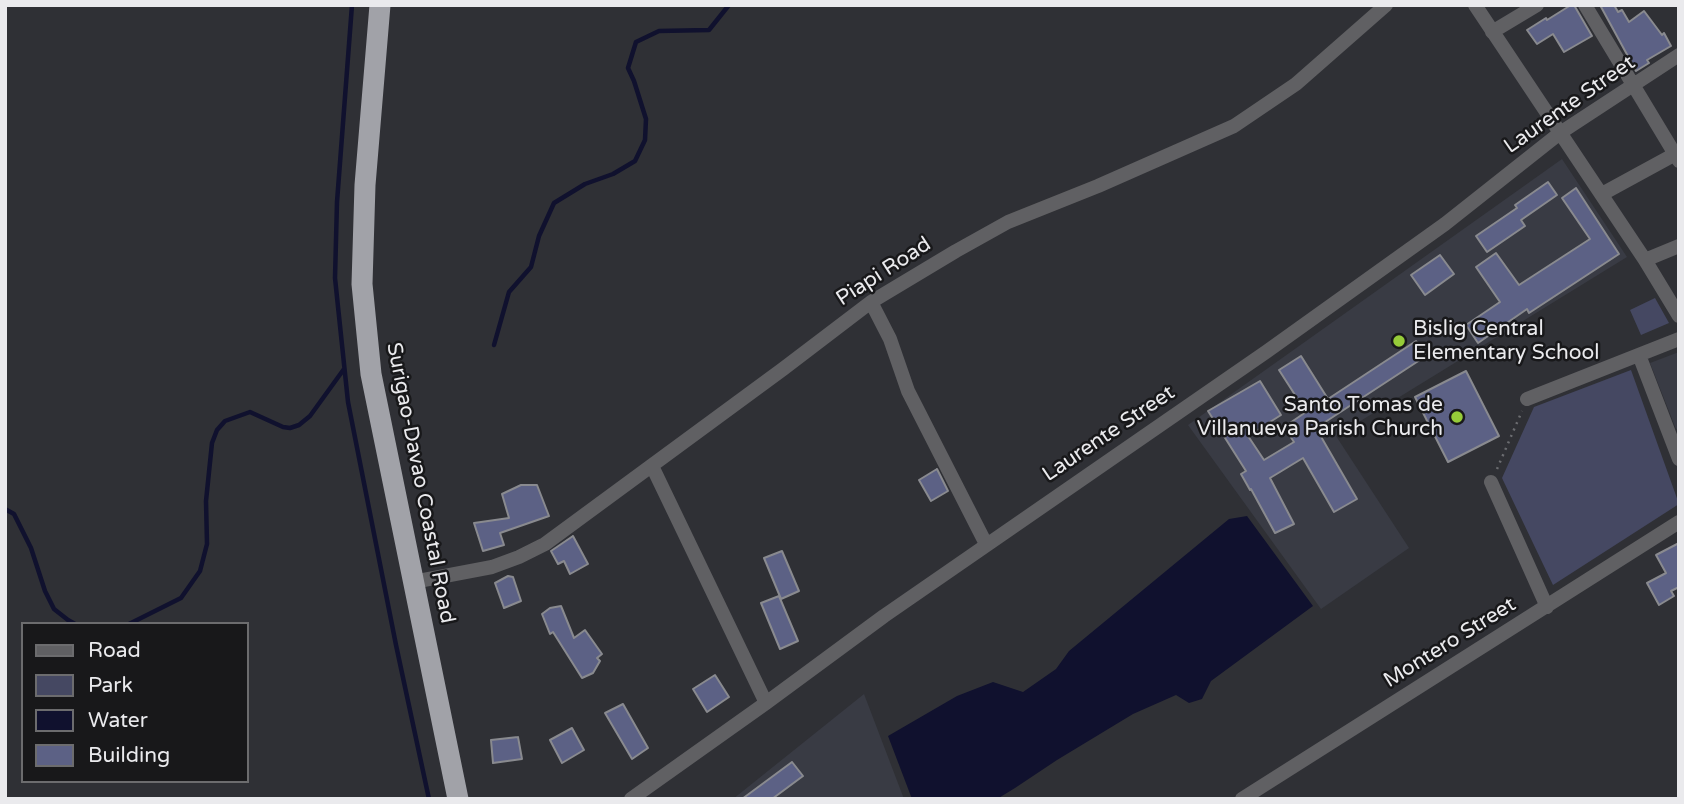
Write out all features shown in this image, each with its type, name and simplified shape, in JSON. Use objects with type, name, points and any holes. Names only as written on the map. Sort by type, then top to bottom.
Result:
[{"type":"highway","name":"Surigao-Davao Coastal Road","points":[[380,5],[365,185],[362,284],[371,374],[458,799]]},
{"type":"street","name":"Piapi Road","points":[[413,582],[492,567],[545,544],[871,302],[1008,222],[1234,126],[1296,84],[1386,5]]},
{"type":"street","points":[[1475,5],[1602,194],[1679,316]]},
{"type":"street","points":[[1492,32],[1536,5]]},
{"type":"street","points":[[1586,5],[1677,156],[1602,194]]},
{"type":"street","name":"Laurente Street","points":[[631,799],[986,544],[1412,248],[1560,133],[1679,55]]},
{"type":"street","points":[[1645,260],[1679,246]]},
{"type":"street","points":[[871,302],[890,339],[908,391],[986,544]]},
{"type":"street","points":[[1527,399],[1679,339]]},
{"type":"street","points":[[1639,355],[1679,459]]},
{"type":"street","points":[[652,466],[766,703]]},
{"type":"street","points":[[1491,482],[1547,607]]},
{"type":"street","name":"Montero Street","points":[[1242,799],[1679,522]]},
{"type":"path","points":[[1491,482],[1527,399]]},
{"type":"shaded area","name":"Bislig Central Elementary School","points":[[1562,159],[1627,257],[1336,436],[1409,548],[1321,609],[1188,425]]},
{"type":"shaded area","points":[[1679,352],[1679,428],[1676,429],[1650,363]]},
{"type":"shaded area","points":[[864,694],[904,799],[733,799]]},
{"type":"green space","points":[[1655,298],[1669,323],[1641,335],[1630,310]]},
{"type":"green space","points":[[1631,370],[1679,504],[1553,585],[1502,478],[1534,407]]},
{"type":"water","points":[[1247,516],[1313,606],[1211,681],[1202,699],[1189,703],[1176,695],[1133,714],[997,799],[912,799],[888,736],[957,696],[993,682],[1023,692],[1056,669],[1069,651],[1229,519]]},
{"type":"building","points":[[1574,5],[1592,36],[1564,52],[1553,34],[1537,44],[1527,30]]},
{"type":"building","points":[[1600,5],[1614,5],[1618,12],[1622,10],[1629,22],[1644,11],[1662,35],[1664,33],[1671,46],[1647,60],[1649,63],[1636,71]]},
{"type":"building","points":[[1548,182],[1557,195],[1521,220],[1525,226],[1487,252],[1476,236],[1517,208],[1515,205]]},
{"type":"building","points":[[1576,188],[1619,254],[1529,313],[1527,309],[1478,343],[1466,325],[1500,302],[1476,267],[1496,253],[1519,285],[1590,239],[1562,198]]},
{"type":"building","points":[[1440,255],[1454,274],[1425,295],[1411,275]]},
{"type":"building","points":[[1416,341],[1426,356],[1316,428],[1357,499],[1334,512],[1303,458],[1270,478],[1294,524],[1275,533],[1241,474],[1246,471],[1208,411],[1260,381],[1281,415],[1248,436],[1264,460],[1294,442],[1284,427],[1306,412],[1279,370],[1301,356],[1328,399]]},
{"type":"building","name":"Santo Tomas de Villanueva Parish Church","points":[[1466,371],[1499,436],[1448,462],[1415,397]]},
{"type":"building","points":[[937,469],[948,491],[931,501],[919,480]]},
{"type":"building","points":[[521,485],[537,485],[549,516],[500,533],[504,545],[483,551],[474,523],[509,518],[502,494]]},
{"type":"building","points":[[573,536],[588,564],[570,574],[564,561],[558,564],[551,551]]},
{"type":"building","points":[[1679,543],[1679,587],[1671,591],[1674,596],[1659,605],[1647,583],[1666,573],[1656,555]]},
{"type":"building","points":[[782,551],[799,591],[781,599],[764,558]]},
{"type":"building","points":[[508,576],[513,577],[521,601],[504,608],[495,583]]},
{"type":"building","points":[[779,596],[798,641],[780,649],[761,603]]},
{"type":"building","points":[[561,606],[574,638],[585,630],[602,654],[597,658],[600,661],[593,673],[582,678],[553,632],[550,634],[542,614],[550,608]]},
{"type":"building","points":[[715,675],[729,697],[707,712],[693,689]]},
{"type":"building","points":[[623,704],[648,748],[632,759],[605,713]]},
{"type":"building","points":[[572,728],[584,750],[562,763],[550,740]]},
{"type":"building","points":[[518,737],[522,759],[493,763],[491,740]]},
{"type":"building","points":[[792,762],[803,776],[772,799],[742,799]]},
{"type":"waterway","points":[[352,5],[337,202],[335,278],[348,402],[429,799]]},
{"type":"waterway","points":[[494,345],[509,292],[531,267],[539,236],[554,203],[585,184],[613,174],[635,161],[645,140],[646,119],[628,68],[636,42],[659,31],[709,30],[729,5]]},
{"type":"waterway","points":[[133,622],[181,598],[200,571],[207,544],[206,501],[212,443],[217,430],[225,421],[250,412],[283,427],[299,425],[310,416],[344,369]]},
{"type":"waterway","points":[[5,509],[14,514],[31,548],[54,609],[72,622]]},
{"type":"place","name":"Bislig Central Elementary School","points":[[1399,341]]},
{"type":"place","name":"Santo Tomas de Villanueva Parish Church","points":[[1457,417]]}]
